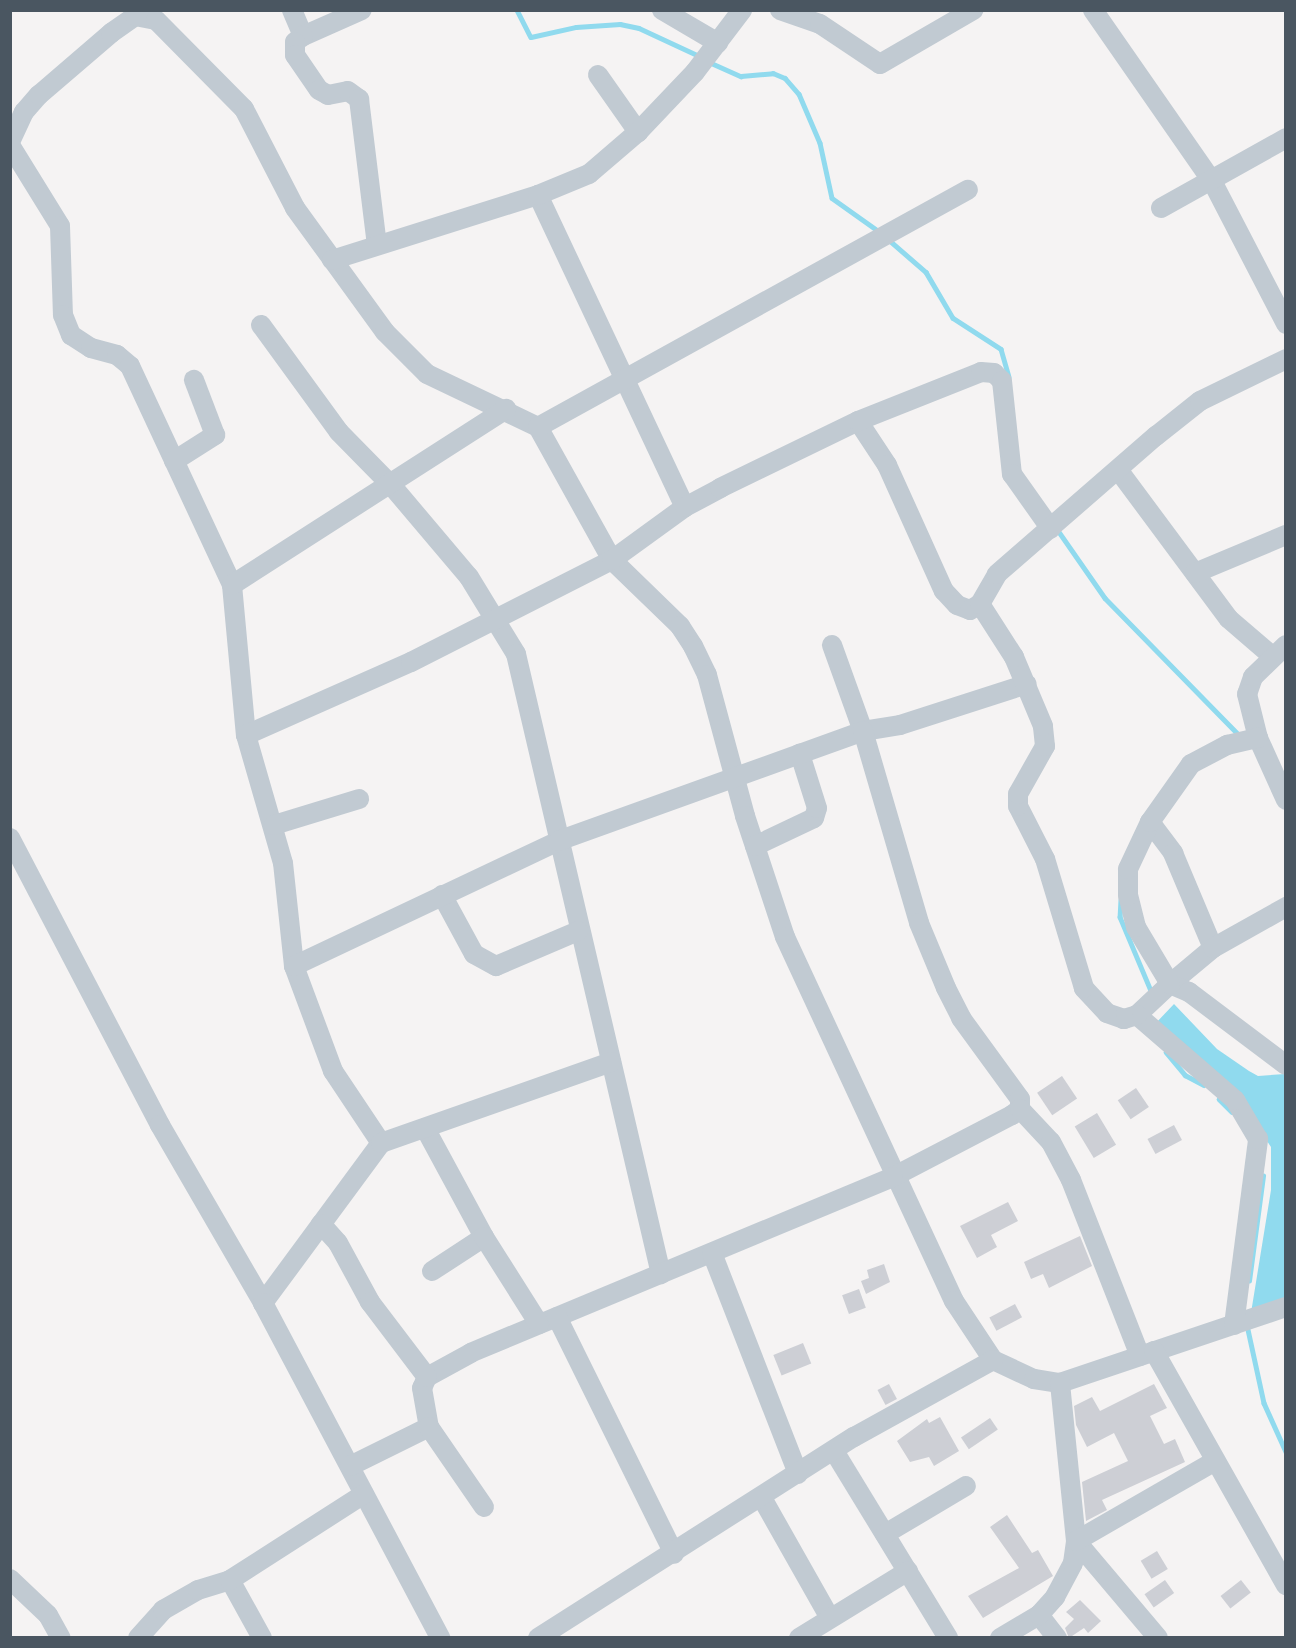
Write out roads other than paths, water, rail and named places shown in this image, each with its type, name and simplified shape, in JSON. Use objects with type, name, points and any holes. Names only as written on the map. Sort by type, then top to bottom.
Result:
[{"type":"street","points":[[292,10],[303,36]]},
{"type":"street","points":[[362,10],[303,36],[295,42],[295,55],[319,90],[328,94],[348,92],[359,99],[377,245]]},
{"type":"street","points":[[662,10],[710,53]]},
{"type":"street","points":[[332,260],[538,195],[589,174],[638,132],[710,53],[742,10]]},
{"type":"street","points":[[780,10],[820,24],[880,64],[972,10]]},
{"type":"street","points":[[1093,10],[1212,181],[1286,324]]},
{"type":"street","points":[[381,1143],[333,1071],[294,966],[274,825],[246,735],[232,585],[130,366],[117,355],[91,348],[71,335],[63,315],[60,226],[10,143],[24,111],[39,95],[134,13],[164,26],[235,97],[252,122],[271,169],[332,260],[385,332],[427,374],[506,409],[537,427],[612,560],[680,626],[693,645],[707,675],[734,778],[785,937],[893,1177],[954,1301],[993,1360],[1034,1379],[1060,1383],[1286,1307]]},
{"type":"street","points":[[598,75],[638,132]]},
{"type":"street","points":[[1161,208],[1286,138]]},
{"type":"street","points":[[537,427],[968,190]]},
{"type":"street","points":[[538,195],[685,507]]},
{"type":"street","points":[[261,325],[339,432],[392,486],[470,577],[516,654],[578,932],[661,1274]]},
{"type":"street","points":[[858,421],[887,465],[944,591],[957,605],[970,610],[980,604],[997,574],[1200,401],[1286,359]]},
{"type":"street","points":[[246,735],[495,621],[612,560],[685,507],[858,421],[963,378],[994,373],[1003,382],[1012,474],[1054,526]]},
{"type":"street","points":[[174,461],[214,435],[194,380]]},
{"type":"street","points":[[232,585],[392,486],[506,409]]},
{"type":"street","points":[[1119,471],[1229,619],[1278,650],[1253,677],[1247,694],[1258,738],[1286,800]]},
{"type":"street","points":[[1195,573],[1286,535]]},
{"type":"street","points":[[980,604],[1027,684],[1043,726],[1045,746],[1018,794],[1018,806],[1045,859],[1084,988],[1107,1013],[1124,1019],[1137,1015],[1213,948],[1286,907]]},
{"type":"street","points":[[832,645],[862,731],[919,923],[941,978],[961,1018],[1020,1099],[1020,1109],[1051,1142],[1071,1180],[1147,1354],[1215,1461],[1286,1585]]},
{"type":"street","points":[[294,966],[558,841],[862,731],[900,725],[1027,684]]},
{"type":"street","points":[[1258,738],[1210,752],[1191,764],[1150,822],[1128,869],[1128,896],[1136,927],[1170,984],[1189,992],[1286,1065]]},
{"type":"street","points":[[755,846],[814,818],[817,808],[800,754]]},
{"type":"street","points":[[274,825],[359,799]]},
{"type":"street","points":[[1150,822],[1173,853],[1213,948]]},
{"type":"street","points":[[10,838],[160,1125],[263,1303],[440,1638]]},
{"type":"street","points":[[442,895],[474,954],[496,966],[578,932]]},
{"type":"street","points":[[1137,1015],[1235,1100],[1258,1139],[1234,1325]]},
{"type":"street","points":[[263,1303],[381,1143],[611,1062]]},
{"type":"street","points":[[484,1507],[429,1427],[422,1388],[427,1377],[548,1321],[893,1177],[1020,1109]]},
{"type":"street","points":[[425,1128],[484,1237],[548,1321],[674,1554]]},
{"type":"street","points":[[321,1224],[338,1243],[370,1302],[427,1377]]},
{"type":"street","points":[[432,1271],[484,1237]]},
{"type":"street","points":[[712,1253],[798,1474]]},
{"type":"street","points":[[537,1638],[674,1554],[834,1451],[993,1360]]},
{"type":"street","points":[[1000,1638],[1039,1615],[1069,1574],[1076,1541],[1060,1383]]},
{"type":"street","points":[[350,1466],[429,1427]]},
{"type":"street","points":[[834,1451],[948,1638]]},
{"type":"street","points":[[1076,1541],[1215,1461]]},
{"type":"street","points":[[885,1534],[966,1486]]},
{"type":"street","points":[[138,1638],[163,1610],[180,1599],[230,1580],[364,1494]]},
{"type":"street","points":[[762,1498],[830,1618]]},
{"type":"street","points":[[1076,1541],[1158,1638]]},
{"type":"street","points":[[799,1638],[908,1571]]},
{"type":"street","points":[[10,1579],[48,1615],[61,1638]]},
{"type":"street","points":[[230,1580],[262,1638]]},
{"type":"street","points":[[1039,1615],[1057,1638]]},
{"type":"water","points":[[1174,1004],[1217,1049],[1249,1071],[1258,1076],[1285,1074],[1285,1307],[1250,1319],[1271,1190],[1271,1147],[1259,1129],[1155,1024]]},
{"type":"waterway","points":[[517,10],[531,37],[576,27],[620,24],[639,28],[699,56]]},
{"type":"waterway","points":[[709,62],[741,76],[773,73],[785,78],[799,94],[820,143],[832,198],[881,233]]},
{"type":"waterway","points":[[889,240],[926,272],[953,318],[1001,349],[1009,377]]},
{"type":"waterway","points":[[1057,529],[1105,598],[1241,737]]},
{"type":"waterway","points":[[1121,900],[1120,917],[1152,993]]},
{"type":"waterway","points":[[1166,1052],[1185,1075],[1204,1085]]},
{"type":"waterway","points":[[1219,1099],[1232,1112]]},
{"type":"waterway","points":[[1249,1281],[1263,1176]]},
{"type":"waterway","points":[[1247,1325],[1264,1403],[1286,1452]]}]
